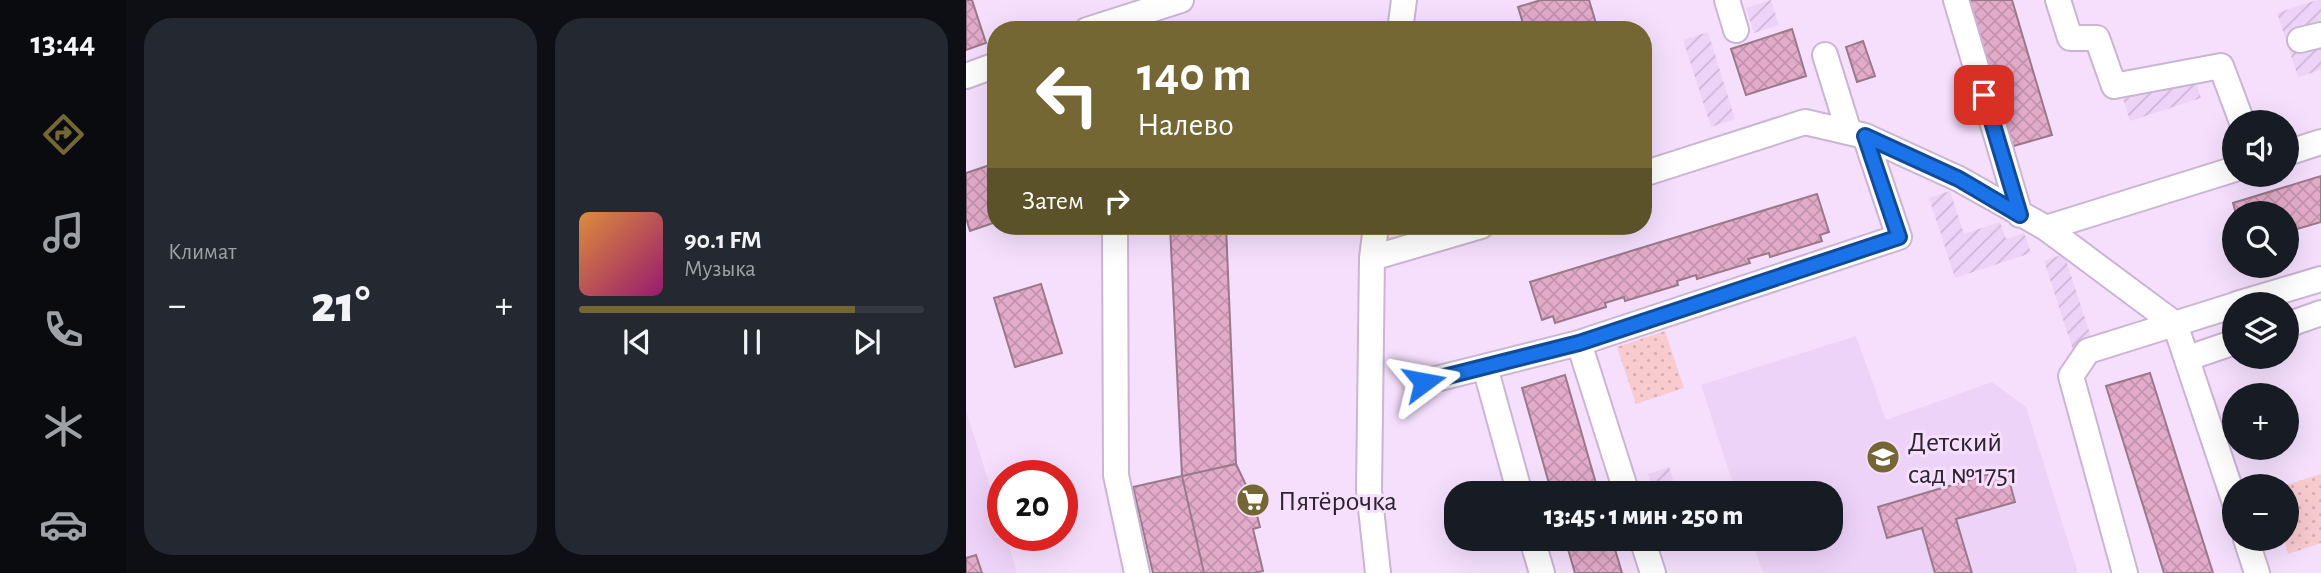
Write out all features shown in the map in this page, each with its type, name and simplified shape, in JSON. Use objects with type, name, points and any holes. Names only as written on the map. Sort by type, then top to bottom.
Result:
[{"type":"street","points":[[1125,21],[1181,0]]},
{"type":"street","points":[[1401,21],[1404,0]]},
{"type":"street","points":[[1727,0],[1736,30]]},
{"type":"street","points":[[1956,0],[2020,215]]},
{"type":"street","points":[[2058,0],[2070,38],[2097,38],[2114,86],[2221,66],[2238,110]]},
{"type":"street","points":[[1424,382],[1579,343],[1899,237],[1825,55]]},
{"type":"street","points":[[966,76],[987,68]]},
{"type":"street","points":[[1652,171],[1805,122],[1857,134],[1959,179],[2046,228],[2175,324],[2226,474]]},
{"type":"street","points":[[2299,149],[2321,142]]},
{"type":"street","points":[[2046,228],[2222,173]]},
{"type":"street","points":[[1115,235],[1116,475],[1137,573]]},
{"type":"street","points":[[1375,235],[1372,258],[1369,490],[1378,573]]},
{"type":"street","points":[[1372,258],[1450,235]]},
{"type":"street","points":[[2278,292],[2321,279]]},
{"type":"street","points":[[2124,573],[2071,376],[2088,351],[2222,309]]},
{"type":"street","points":[[2299,321],[2321,313]]},
{"type":"street","points":[[1579,343],[1623,481]]},
{"type":"street","points":[[2188,358],[2222,346]]},
{"type":"street","points":[[1485,368],[1516,481]]},
{"type":"street","points":[[1536,551],[1542,573]]},
{"type":"street","points":[[1646,551],[1653,573]]},
{"type":"street","points":[[2250,551],[2257,573]]},
{"type":"shaded area","points":[[1771,0],[1779,25],[1754,33],[1746,8]]},
{"type":"shaded area","points":[[2321,0],[2321,70],[2298,77],[2277,13]]},
{"type":"shaded area","points":[[1708,32],[1735,119],[1711,127],[1683,40]]},
{"type":"shaded area","points":[[2194,76],[2201,98],[2130,121],[2123,99]]},
{"type":"shaded area","points":[[1950,191],[1964,234],[2000,222],[2006,239],[2024,233],[2031,253],[1955,278],[1929,198]]},
{"type":"shaded area","points":[[2064,254],[2094,346],[2074,353],[2044,261]]},
{"type":"shaded area","points":[[1665,331],[1684,388],[1636,404],[1617,347]]},
{"type":"shaded area","name":"Детский сад №1751","points":[[1856,336],[1886,420],[1992,382],[2026,407],[2078,573],[1763,573],[1755,551],[1843,551],[1843,481],[1732,481],[1701,385]]},
{"type":"shaded area","points":[[966,411],[987,476],[987,551],[1010,551],[1017,573],[966,573]]},
{"type":"shaded area","points":[[1669,467],[1673,481],[1650,481],[1648,474]]},
{"type":"shaded area","points":[[2321,474],[2321,543],[2299,550],[2299,481]]},
{"type":"building","points":[[966,0],[972,0],[986,43],[966,50]]},
{"type":"building","points":[[1541,0],[1589,0],[1595,21],[1522,21],[1518,7]]},
{"type":"building","points":[[1966,0],[2012,0],[2052,135],[2010,147]]},
{"type":"building","points":[[1792,29],[1806,76],[1746,95],[1731,49]]},
{"type":"building","points":[[1863,41],[1875,76],[1857,82],[1846,47]]},
{"type":"building","points":[[987,166],[987,225],[970,231],[966,218],[966,173]]},
{"type":"building","points":[[2321,176],[2321,222],[2299,228],[2299,201],[2240,201],[2285,187],[2299,187],[2299,183]]},
{"type":"building","points":[[1817,194],[1829,232],[1820,235],[1822,241],[1770,257],[1769,253],[1748,259],[1750,263],[1697,279],[1696,275],[1677,281],[1678,285],[1625,301],[1624,297],[1605,303],[1606,307],[1555,323],[1553,316],[1542,320],[1530,282]]},
{"type":"building","points":[[1170,235],[1226,235],[1236,464],[1182,476]]},
{"type":"building","points":[[1041,284],[1062,353],[1015,367],[994,298]]},
{"type":"building","points":[[2150,373],[2213,573],[2164,573],[2106,386]]},
{"type":"building","points":[[1565,375],[1595,481],[1548,481],[1522,388]]},
{"type":"building","points":[[1236,464],[1253,500],[1260,527],[1253,529],[1263,571],[1204,573],[1182,476]]},
{"type":"building","points":[[2006,469],[2015,502],[1956,519],[1972,573],[1935,573],[1922,528],[1887,538],[1878,507]]},
{"type":"building","points":[[1182,476],[1204,573],[1153,573],[1133,487]]},
{"type":"building","points":[[1569,551],[1616,551],[1622,573],[1575,573]]},
{"type":"building","points":[[976,555],[982,573],[966,573],[966,558]]},
{"type":"place","name":"Детский сад №1751","points":[[1883,457]]},
{"type":"place","name":"Пятёрочка","points":[[1253,500]]},
{"type":"route","points":[[1424,382],[1579,343],[1899,237],[1865,136],[1959,179],[2020,215],[1984,95]]}]
